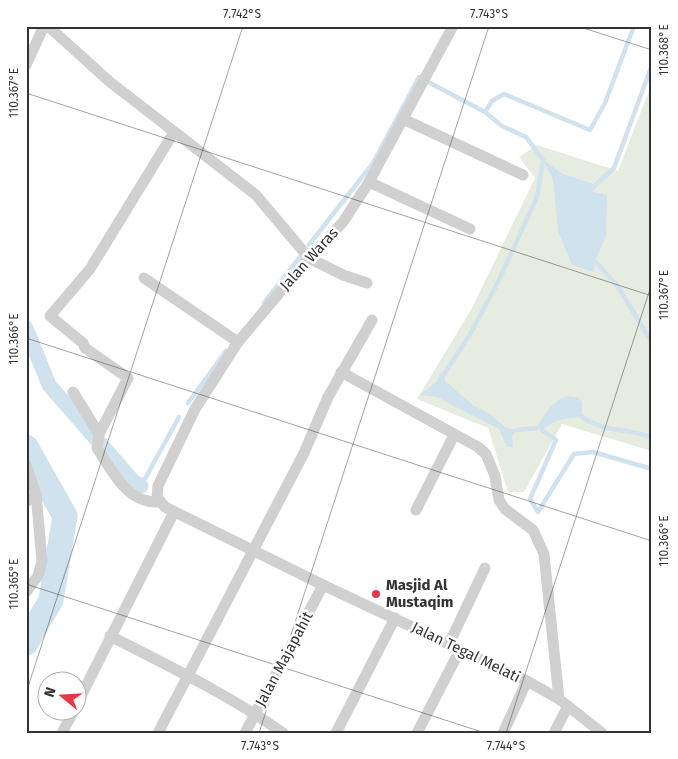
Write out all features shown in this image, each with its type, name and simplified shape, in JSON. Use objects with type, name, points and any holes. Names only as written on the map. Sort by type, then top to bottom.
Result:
[{"type":"street","points":[[27,60],[44,26]]},
{"type":"street","points":[[48,26],[110,82],[256,195],[309,258],[344,275],[367,283]]},
{"type":"street","name":"Jalan Waras","points":[[160,502],[157,497],[158,486],[195,409],[238,342],[342,222],[369,182],[454,26]]},
{"type":"street","points":[[403,120],[522,175]]},
{"type":"street","points":[[160,502],[139,500],[125,489],[97,448],[99,434],[128,378],[85,348],[83,343],[50,316],[90,269],[174,132]]},
{"type":"street","points":[[369,182],[470,230]]},
{"type":"street","points":[[144,278],[238,342]]},
{"type":"street","points":[[158,733],[304,453],[341,372],[372,320]]},
{"type":"street","points":[[341,372],[454,436],[478,447],[486,454],[495,476],[499,500],[504,508],[533,530],[540,541],[544,554],[563,703],[554,733]]},
{"type":"street","points":[[73,392],[99,434]]},
{"type":"street","points":[[416,510],[454,436]]},
{"type":"street","points":[[26,465],[36,494],[42,561],[38,576],[26,592]]},
{"type":"street","points":[[26,502],[36,494]]},
{"type":"street","name":"Jalan Tegal Melati","points":[[160,502],[174,512],[323,585],[527,681],[563,703],[602,733]]},
{"type":"street","points":[[88,681],[174,512]]},
{"type":"street","points":[[448,644],[486,568]]},
{"type":"street","name":"Jalan Majapahit","points":[[245,733],[323,585]]},
{"type":"street","points":[[336,733],[395,618]]},
{"type":"street","points":[[110,636],[189,676],[256,714],[283,733]]},
{"type":"street","points":[[417,733],[460,650]]},
{"type":"street","points":[[503,733],[527,681]]},
{"type":"shaded area","points":[[652,83],[652,451],[562,424],[524,492],[508,492],[488,428],[417,399],[472,308],[535,178],[519,157],[537,145],[618,171]]},
{"type":"water","points":[[543,160],[563,174],[596,185],[589,191],[607,195],[606,236],[595,261],[594,272],[572,265],[558,231],[553,180]]},
{"type":"water","points":[[440,373],[445,373],[445,381],[474,406],[488,413],[506,428],[517,430],[512,436],[513,447],[507,447],[499,429],[437,397],[420,395],[437,381]]},
{"type":"water","points":[[568,396],[577,397],[582,402],[582,417],[551,423],[542,430],[537,428],[550,408],[558,400]]},
{"type":"waterway","points":[[485,112],[492,101],[504,94],[590,130],[605,103],[634,26]]},
{"type":"waterway","points":[[589,191],[614,168],[652,65]]},
{"type":"waterway","points":[[309,245],[373,163],[419,77],[421,78]]},
{"type":"waterway","points":[[430,83],[485,112],[502,126],[526,137],[543,160],[537,197],[498,282],[469,336],[444,374]]},
{"type":"waterway","points":[[264,303],[300,257]]},
{"type":"waterway","points":[[595,261],[619,288],[652,343]]},
{"type":"waterway","points":[[26,328],[49,385],[133,481],[141,486]]},
{"type":"waterway","points":[[188,403],[226,351]]},
{"type":"waterway","points":[[141,486],[179,417]]},
{"type":"waterway","points":[[582,417],[601,426],[634,432],[652,438]]},
{"type":"waterway","points":[[517,430],[537,428]]},
{"type":"waterway","points":[[542,430],[556,440],[530,499],[538,512],[574,454],[593,452],[652,469]]},
{"type":"waterway","points":[[26,447],[65,516],[51,600],[26,643]]},
{"type":"place","name":"Masjid Al Mustaqim","points":[[376,594]]}]
